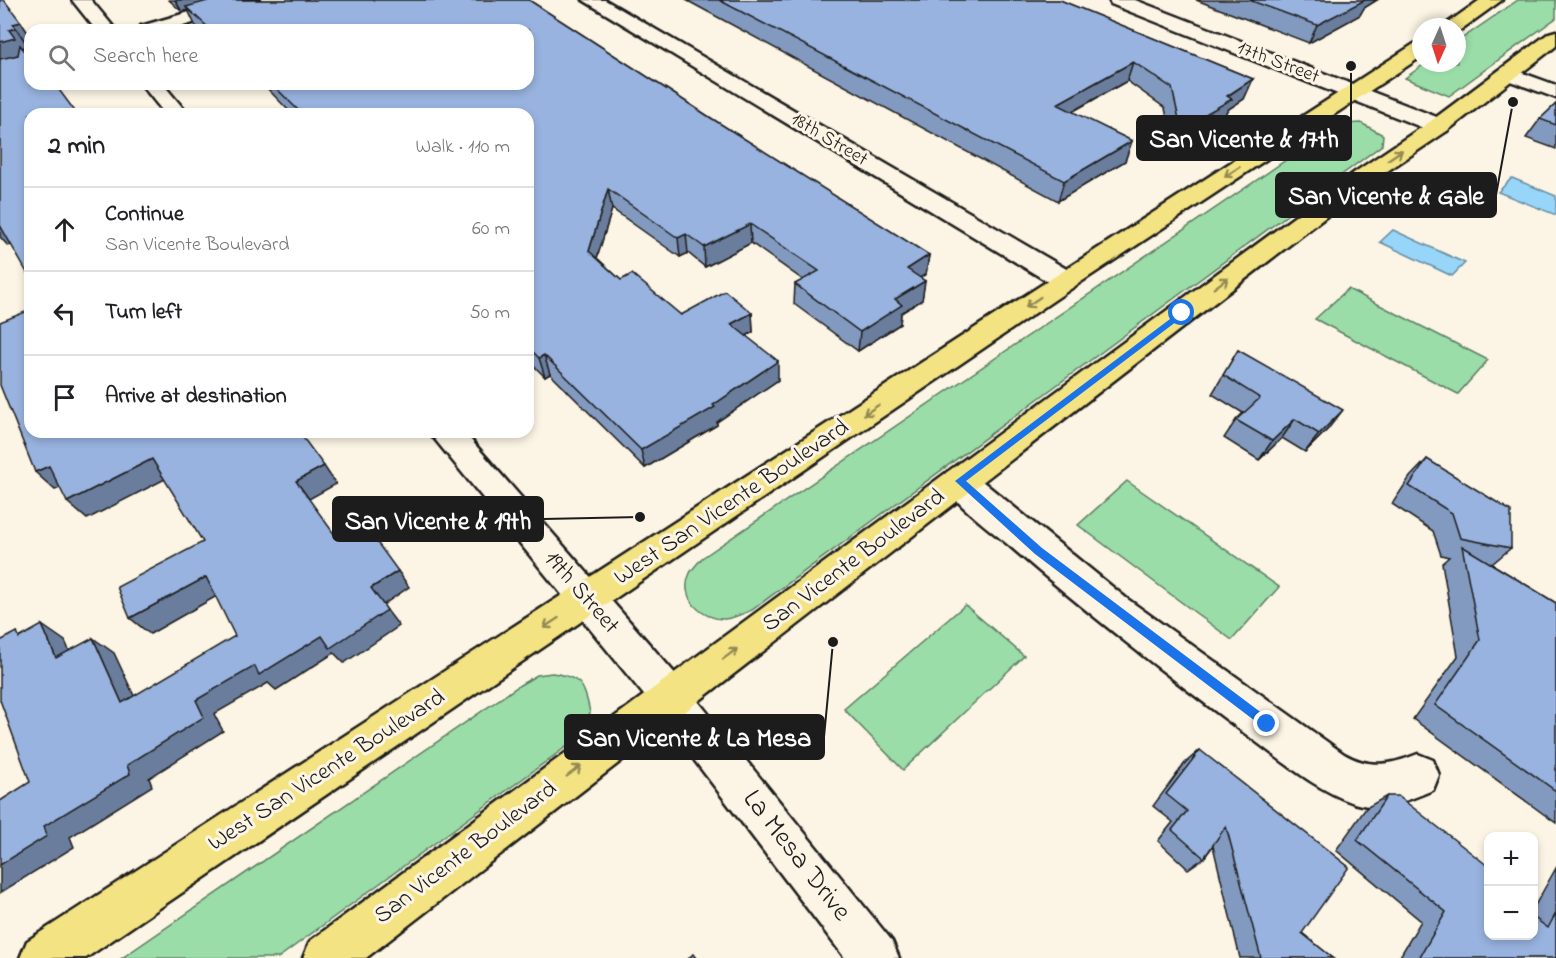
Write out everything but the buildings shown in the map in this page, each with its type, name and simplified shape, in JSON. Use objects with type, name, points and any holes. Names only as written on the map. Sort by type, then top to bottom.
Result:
[{"type":"main road","points":[[1466,18],[1493,0]]},
{"type":"main road","name":"San Vicente Boulevard","points":[[327,958],[1363,177],[1439,126],[1556,37]]},
{"type":"main road","name":"West San Vicente Boulevard","points":[[44,958],[1065,280],[1412,54]]},
{"type":"street","points":[[81,0],[101,24]]},
{"type":"street","points":[[169,24],[251,0]]},
{"type":"street","name":"18th Street","points":[[592,0],[1065,280]]},
{"type":"street","name":"17th Street","points":[[1118,0],[1439,126]]},
{"type":"street","points":[[1509,74],[1556,92]]},
{"type":"street","points":[[157,90],[172,108]]},
{"type":"street","name":"19th Street","points":[[450,438],[671,698]]},
{"type":"street","points":[[960,481],[1039,551],[1083,586],[1230,699],[1322,763],[1364,785],[1387,788],[1418,775]]},
{"type":"street","name":"La Mesa Drive","points":[[671,698],[875,958]]},
{"type":"green space","points":[[1518,0],[1556,0],[1556,18],[1449,96],[1405,78],[1413,72],[1466,72],[1466,36]]},
{"type":"green space","points":[[1361,123],[1383,135],[1382,145],[752,610],[725,619],[708,616],[694,605],[687,590],[687,582],[690,573],[702,558],[1333,128],[1344,124]]},
{"type":"green space","points":[[1348,289],[1488,360],[1458,394],[1315,319]]},
{"type":"green space","points":[[1127,481],[1279,587],[1232,640],[1078,525]]},
{"type":"green space","points":[[965,605],[1024,656],[903,770],[844,709]]},
{"type":"green space","points":[[552,673],[569,677],[580,684],[588,703],[590,713],[570,744],[278,958],[122,958],[520,685],[537,675]]},
{"type":"water","points":[[1512,178],[1556,196],[1556,215],[1498,192]]},
{"type":"water","points":[[1393,230],[1465,263],[1452,276],[1380,242]]},
{"type":"place","name":"San Vicente & 17th","points":[[1351,66]]},
{"type":"place","name":"San Vicente & Gale","points":[[1513,102]]},
{"type":"place","name":"San Vicente & 19th","points":[[640,517]]},
{"type":"place","name":"San Vicente & La Mesa","points":[[833,642]]},
{"type":"route","points":[[1182,313],[960,481],[1039,551],[1230,699],[1267,724]]}]
